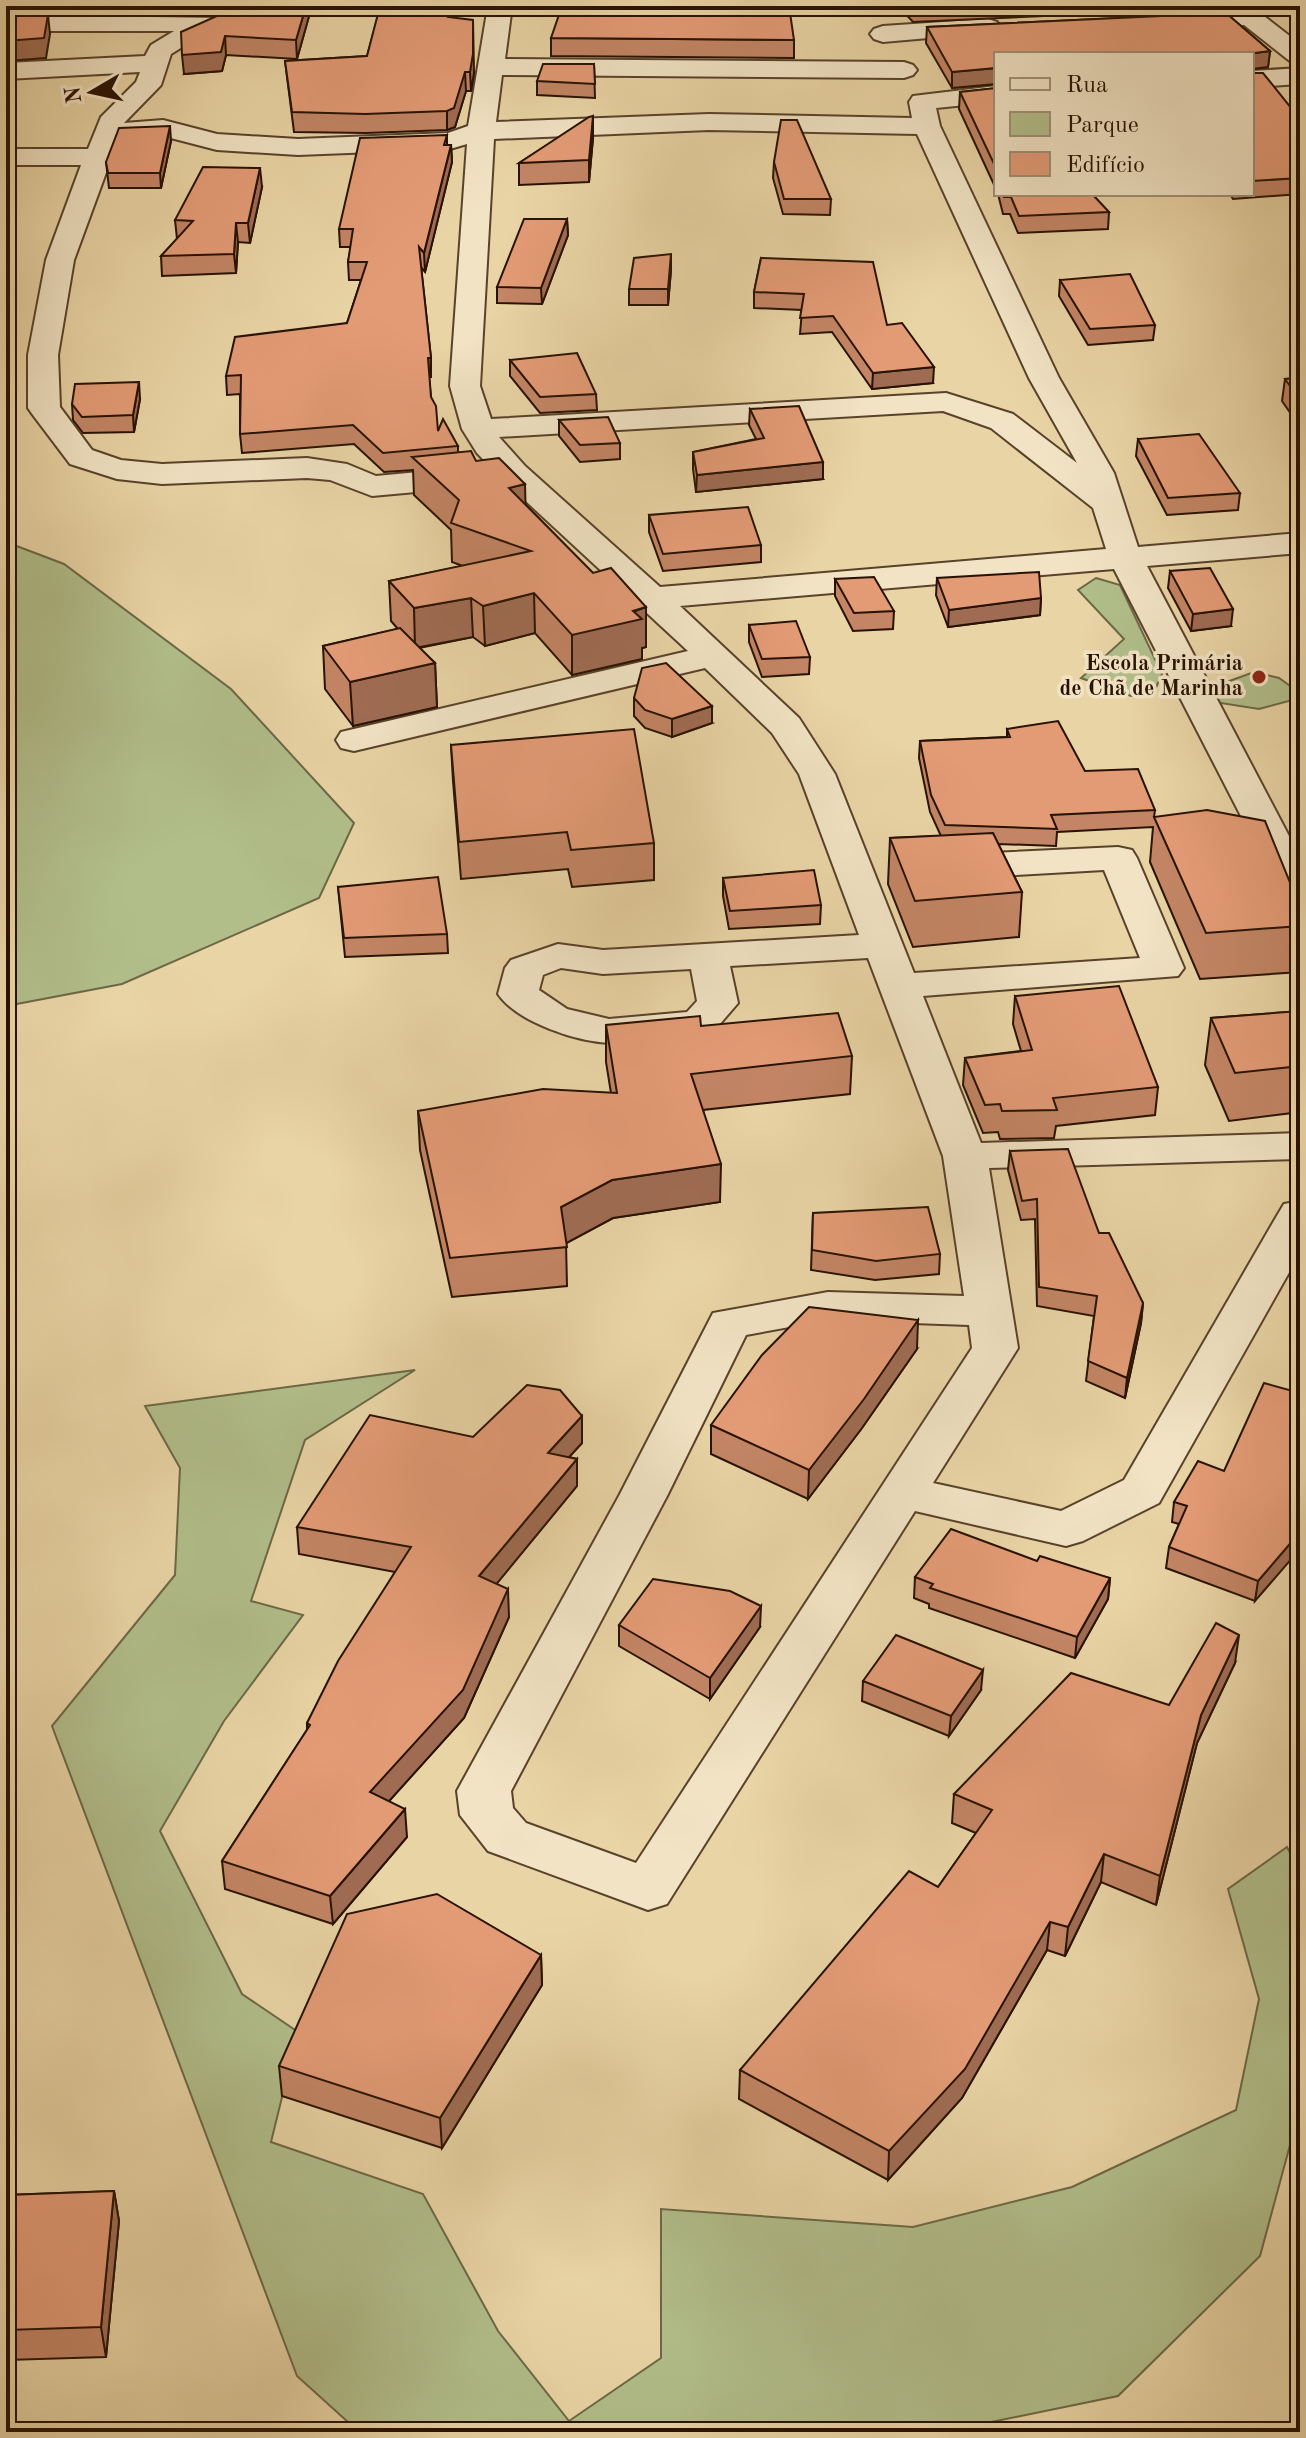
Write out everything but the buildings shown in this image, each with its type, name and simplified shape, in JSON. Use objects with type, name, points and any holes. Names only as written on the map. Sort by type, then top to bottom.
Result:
[{"type":"street","points":[[500,6],[481,131],[465,386],[478,429],[488,446],[514,473],[652,598],[786,726],[887,870],[885,945],[965,1156],[995,1348],[648,1889],[507,1837],[487,1815],[484,1791],[643,1496],[729,1323],[828,1306],[989,1311]]},
{"type":"street","points":[[832,6],[864,6],[904,70],[1044,378],[1098,473],[1125,557],[1300,894]]},
{"type":"street","points":[[1142,22],[1243,12],[1300,57]]},
{"type":"street","points":[[6,23],[224,15]]},
{"type":"street","points":[[224,15],[160,50],[148,85],[114,117],[60,260],[43,355],[44,408],[81,457],[117,469],[162,474],[307,468],[336,471],[372,486],[514,473]]},
{"type":"street","points":[[883,34],[1005,26]]},
{"type":"street","points":[[1271,34],[1300,32]]},
{"type":"street","points":[[6,71],[156,63]]},
{"type":"street","points":[[491,67],[904,70]]},
{"type":"street","points":[[1254,79],[1300,76]]},
{"type":"street","points":[[6,157],[102,145],[163,128],[217,142],[298,147],[450,141],[481,131],[925,114],[994,95]]},
{"type":"street","points":[[478,429],[946,402],[1002,421],[1108,504]]},
{"type":"street","points":[[652,598],[1300,543]]},
{"type":"street","points":[[354,740],[712,656]]},
{"type":"street","points":[[887,870],[1118,858],[1164,968],[900,986]]},
{"type":"street","points":[[708,955],[885,945]]},
{"type":"street","points":[[965,1156],[1300,1146]]},
{"type":"street","points":[[902,1492],[1066,1529],[1142,1491],[1300,1214]]},
{"type":"green space","points":[[6,542],[64,564],[231,689],[354,823],[319,898],[122,984],[6,1006]]},
{"type":"green space","points":[[1096,578],[1120,585],[1162,674],[1154,692],[1131,696],[1081,678],[1124,639],[1078,590]]},
{"type":"green space","points":[[1254,672],[1279,678],[1300,693],[1300,698],[1259,709],[1214,702],[1213,687]]},
{"type":"green space","points":[[415,1370],[305,1440],[251,1601],[303,1615],[224,1721],[160,1831],[242,1994],[298,2032],[271,2142],[423,2194],[498,2331],[569,2421],[661,2358],[661,2209],[913,2227],[1072,2187],[1236,2110],[1259,1999],[1228,1889],[1287,1847],[1300,1872],[1300,2108],[1260,2256],[1118,2396],[943,2432],[359,2432],[297,2376],[52,1726],[175,1575],[180,1468],[145,1406]]},
{"type":"place","name":"Escola Primária de Chã de Marinha","points":[[1259,677]]}]
